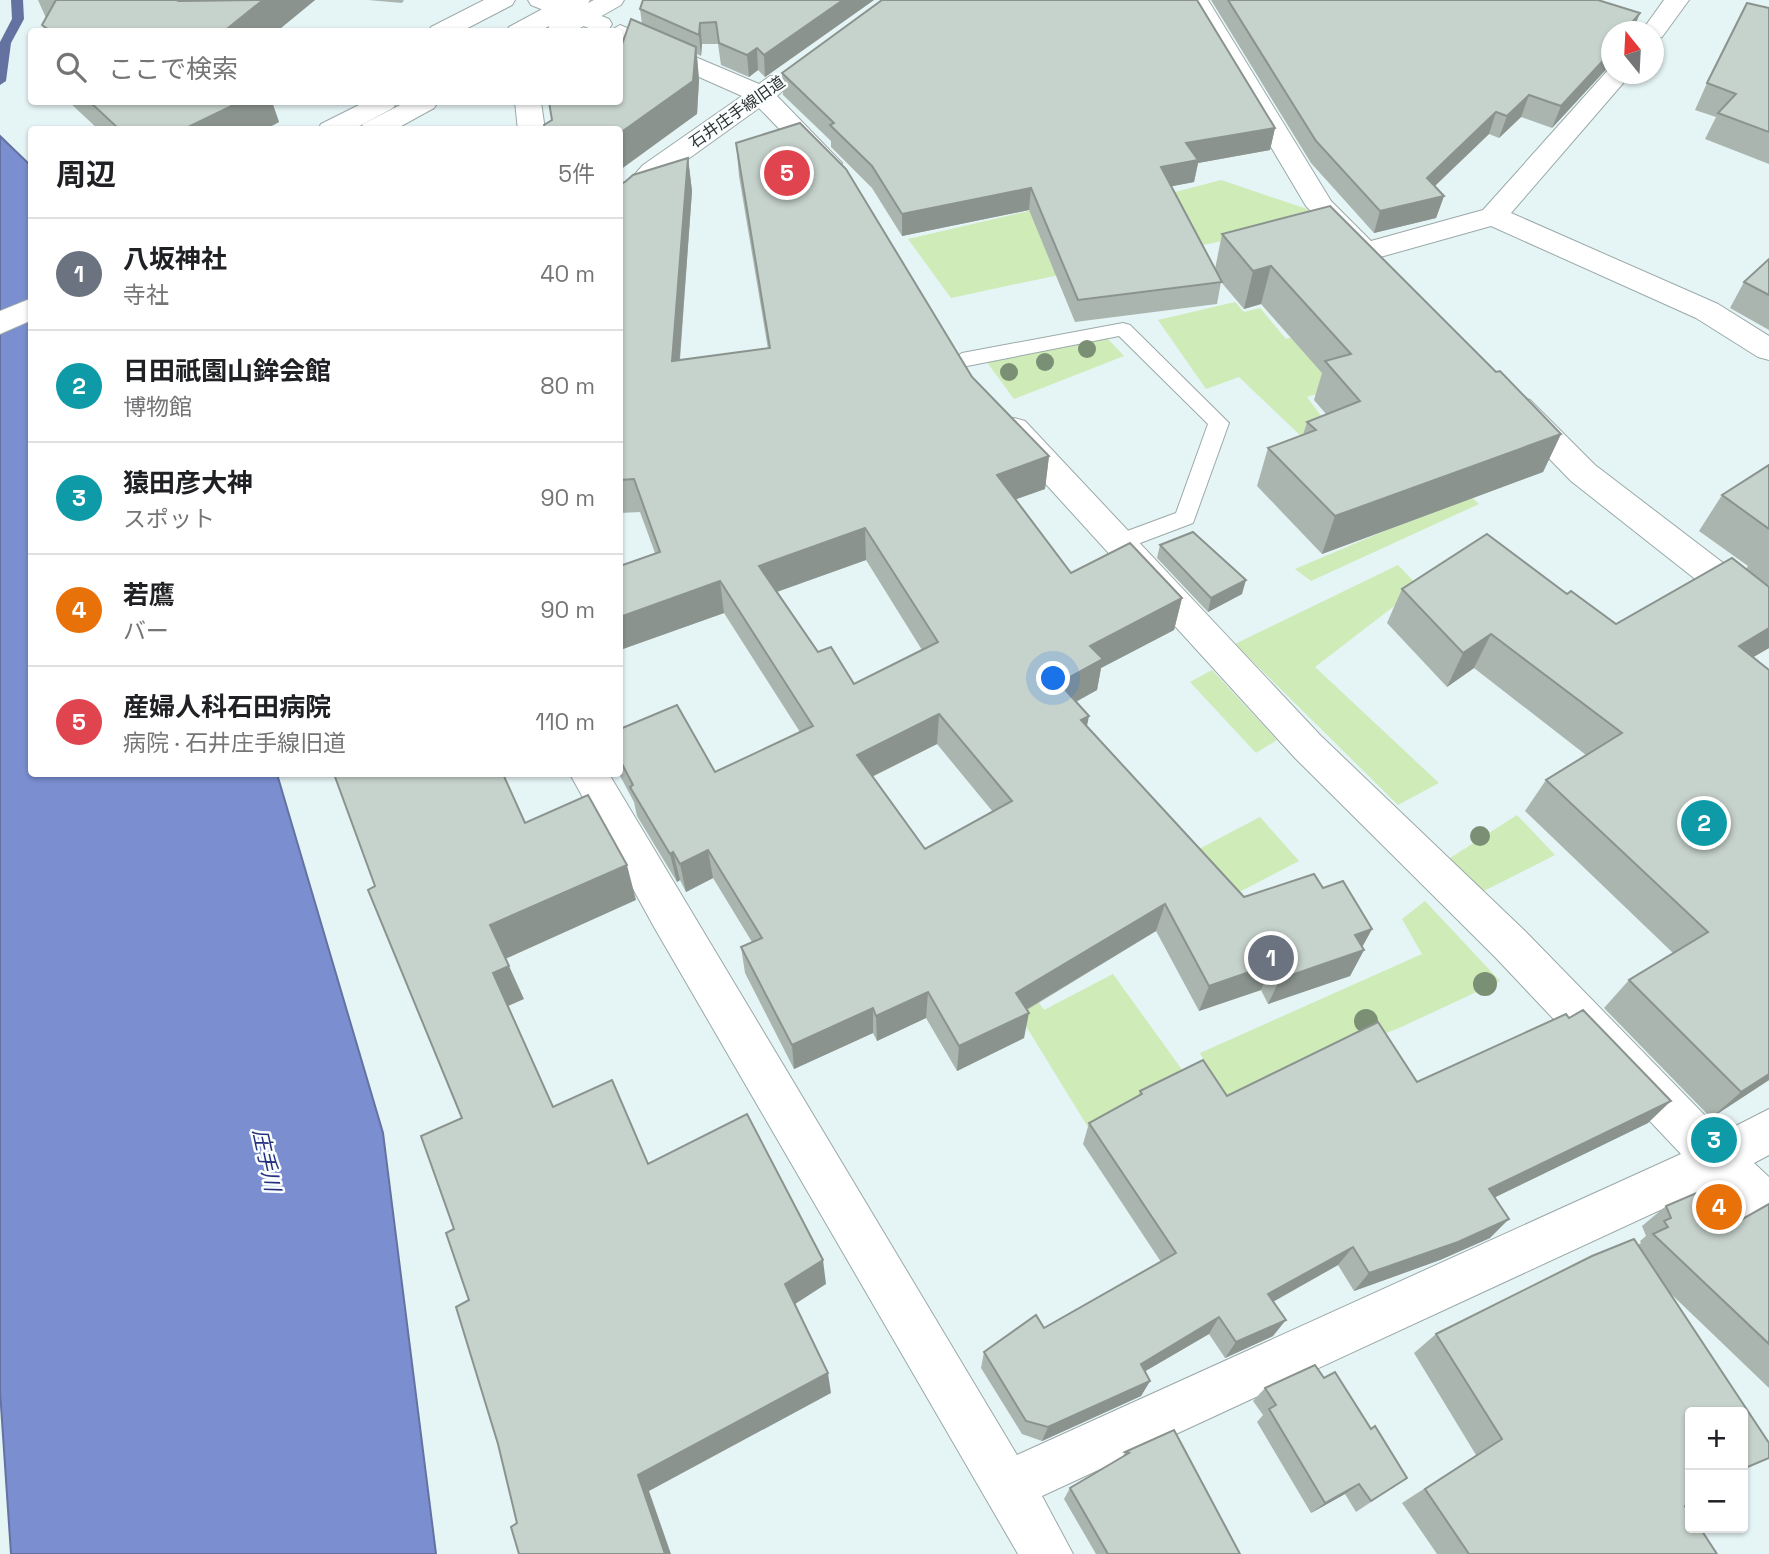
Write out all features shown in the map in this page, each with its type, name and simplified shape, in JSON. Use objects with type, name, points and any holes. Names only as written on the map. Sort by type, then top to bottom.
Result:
[{"type":"street","points":[[448,28],[503,0]]},
{"type":"street","points":[[527,28],[563,11],[612,0]]},
{"type":"street","points":[[1196,0],[1320,206],[1376,262],[1493,216],[1609,84]]},
{"type":"street","points":[[1661,21],[1677,0]]},
{"type":"street","points":[[563,11],[602,28]]},
{"type":"street","points":[[623,37],[761,95],[846,182]]},
{"type":"street","name":"石井庄手線旧道","points":[[623,204],[653,170],[794,71]]},
{"type":"street","points":[[339,126],[378,105]]},
{"type":"street","points":[[380,126],[419,105]]},
{"type":"street","points":[[528,105],[531,126]]},
{"type":"street","points":[[1493,216],[1707,311],[1769,350]]},
{"type":"street","points":[[0,324],[28,309]]},
{"type":"street","points":[[954,348],[987,399],[1308,747],[1510,944],[1718,1160],[1769,1209]]},
{"type":"street","points":[[1498,387],[1583,473],[1769,617]]},
{"type":"street","points":[[591,777],[668,914],[1047,1554]]},
{"type":"street","points":[[1007,1486],[1718,1160],[1769,1130]]},
{"type":"lane","points":[[954,348],[1123,329],[1219,423],[1185,518],[1119,543]]},
{"type":"green space","points":[[1221,180],[1307,209],[1315,219],[951,298],[908,239],[1093,196],[1107,210]]},
{"type":"green space","points":[[1235,302],[1244,312],[1260,308],[1286,339],[1332,327],[1374,375],[1307,397],[1330,428],[1303,438],[1239,377],[1206,389],[1158,320]]},
{"type":"green space","points":[[1105,336],[1124,356],[1014,399],[986,361]]},
{"type":"green space","points":[[1454,481],[1479,504],[1311,581],[1295,569],[1448,504]]},
{"type":"green space","points":[[1398,565],[1419,587],[1315,667],[1439,783],[1398,805],[1235,644]]},
{"type":"green space","points":[[1212,670],[1277,740],[1256,753],[1190,682]]},
{"type":"green space","points":[[1517,815],[1555,855],[1476,895],[1444,862]]},
{"type":"green space","points":[[1260,817],[1299,861],[1222,901],[1180,859]]},
{"type":"green space","points":[[1425,901],[1500,981],[1399,1028],[1224,1098],[1200,1053],[1422,954],[1402,919]]},
{"type":"green space","points":[[1003,952],[1044,1010],[1113,974],[1188,1078],[1091,1132],[986,961]]},
{"type":"water","name":"庄手川","points":[[0,136],[28,163],[28,777],[278,777],[383,1133],[436,1554],[11,1554],[0,1391]]},
{"type":"building","points":[[56,0],[263,0],[228,28],[46,28],[42,25]]},
{"type":"building","points":[[643,0],[843,0],[764,55],[757,48],[747,55],[719,43],[716,22],[700,23],[699,35],[640,9]]},
{"type":"building","points":[[882,0],[1197,0],[1275,128],[1186,143],[1198,160],[1161,167],[1222,282],[1078,300],[1031,188],[902,214],[872,166],[830,125],[834,123],[782,73]]},
{"type":"building","points":[[1228,0],[1598,0],[1640,13],[1633,21],[1601,21],[1601,63],[1561,106],[1529,95],[1507,116],[1496,112],[1427,178],[1444,196],[1380,211],[1316,141]]},
{"type":"building","points":[[1747,3],[1769,8],[1769,132],[1718,113],[1736,94],[1707,83]]},
{"type":"building","points":[[631,19],[696,47],[693,81],[623,131],[623,126],[544,126],[552,120],[550,105],[623,105],[623,42]]},
{"type":"building","points":[[93,105],[234,105],[190,126],[116,126]]},
{"type":"building","points":[[800,123],[846,169],[972,377],[1049,456],[997,475],[1071,573],[1130,543],[1182,598],[1090,646],[1103,659],[1059,683],[1089,716],[1081,720],[1244,897],[1314,874],[1323,888],[1343,881],[1372,929],[1355,935],[1364,950],[1280,979],[1272,964],[1209,986],[1165,904],[1016,993],[1029,1013],[959,1046],[928,992],[876,1016],[873,1008],[792,1045],[741,947],[762,938],[708,850],[680,864],[673,852],[670,854],[630,787],[633,785],[623,766],[623,728],[677,705],[715,772],[813,726],[720,581],[623,616],[623,565],[660,552],[634,479],[623,480],[623,183],[633,175],[688,158],[672,361],[770,348],[736,143]],"holes":[[[865,528],[938,642],[854,684],[831,647],[818,652],[759,566]],[[939,714],[1012,801],[925,849],[857,755]]]},
{"type":"building","points":[[1330,206],[1561,434],[1335,516],[1268,448],[1316,430],[1307,422],[1360,401],[1325,361],[1351,354],[1271,266],[1253,271],[1222,234]]},
{"type":"building","points":[[1769,259],[1769,295],[1744,282]]},
{"type":"building","points":[[1769,465],[1769,529],[1722,495]]},
{"type":"building","points":[[1193,532],[1246,580],[1211,598],[1160,545]]},
{"type":"building","points":[[1487,534],[1567,594],[1571,591],[1616,624],[1732,558],[1769,587],[1769,628],[1739,646],[1769,670],[1769,1074],[1741,1092],[1629,980],[1708,932],[1546,780],[1622,733],[1491,634],[1463,653],[1402,589]]},
{"type":"building","points":[[335,777],[504,777],[525,823],[588,795],[627,865],[490,925],[509,966],[493,973],[553,1107],[612,1080],[648,1164],[747,1114],[823,1260],[785,1284],[828,1373],[638,1475],[665,1554],[519,1554],[511,1527],[517,1523],[498,1444],[456,1307],[469,1300],[446,1233],[454,1229],[421,1136],[462,1118],[368,890],[375,886]]},
{"type":"building","points":[[1583,1010],[1671,1101],[1489,1189],[1509,1219],[1458,1242],[1369,1273],[1353,1247],[1268,1294],[1286,1320],[1236,1342],[1219,1317],[1141,1364],[1150,1381],[1048,1427],[1026,1421],[984,1352],[1036,1315],[1044,1328],[1176,1253],[1089,1123],[1142,1094],[1140,1091],[1203,1060],[1227,1096],[1378,1022],[1417,1082],[1566,1014],[1569,1018]]},
{"type":"building","points":[[1706,1189],[1730,1226],[1769,1204],[1769,1344],[1653,1234],[1668,1227],[1664,1221],[1671,1218],[1666,1206]]},
{"type":"building","points":[[1634,1239],[1745,1407],[1685,1407],[1685,1533],[1703,1533],[1717,1554],[1469,1554],[1425,1489],[1502,1439],[1436,1334],[1592,1256]]},
{"type":"building","points":[[1315,1365],[1324,1378],[1335,1372],[1371,1429],[1375,1426],[1407,1478],[1371,1501],[1359,1484],[1325,1503],[1269,1409],[1276,1405],[1265,1388]]},
{"type":"building","points":[[1748,1411],[1769,1443],[1769,1458],[1748,1467]]},
{"type":"building","points":[[1174,1430],[1240,1554],[1108,1554],[1070,1488],[1129,1453],[1125,1452]]},
{"type":"waterway","points":[[0,81],[5,43],[18,19],[17,0]]},
{"type":"place","name":"産婦人科石田病院","points":[[787,173]]},
{"type":"place","name":"日田祇園山鉾会館","points":[[1704,823]]},
{"type":"place","name":"八坂神社","points":[[1271,958]]},
{"type":"place","name":"猿田彦大神","points":[[1714,1140]]},
{"type":"place","name":"若鷹","points":[[1719,1207]]}]
